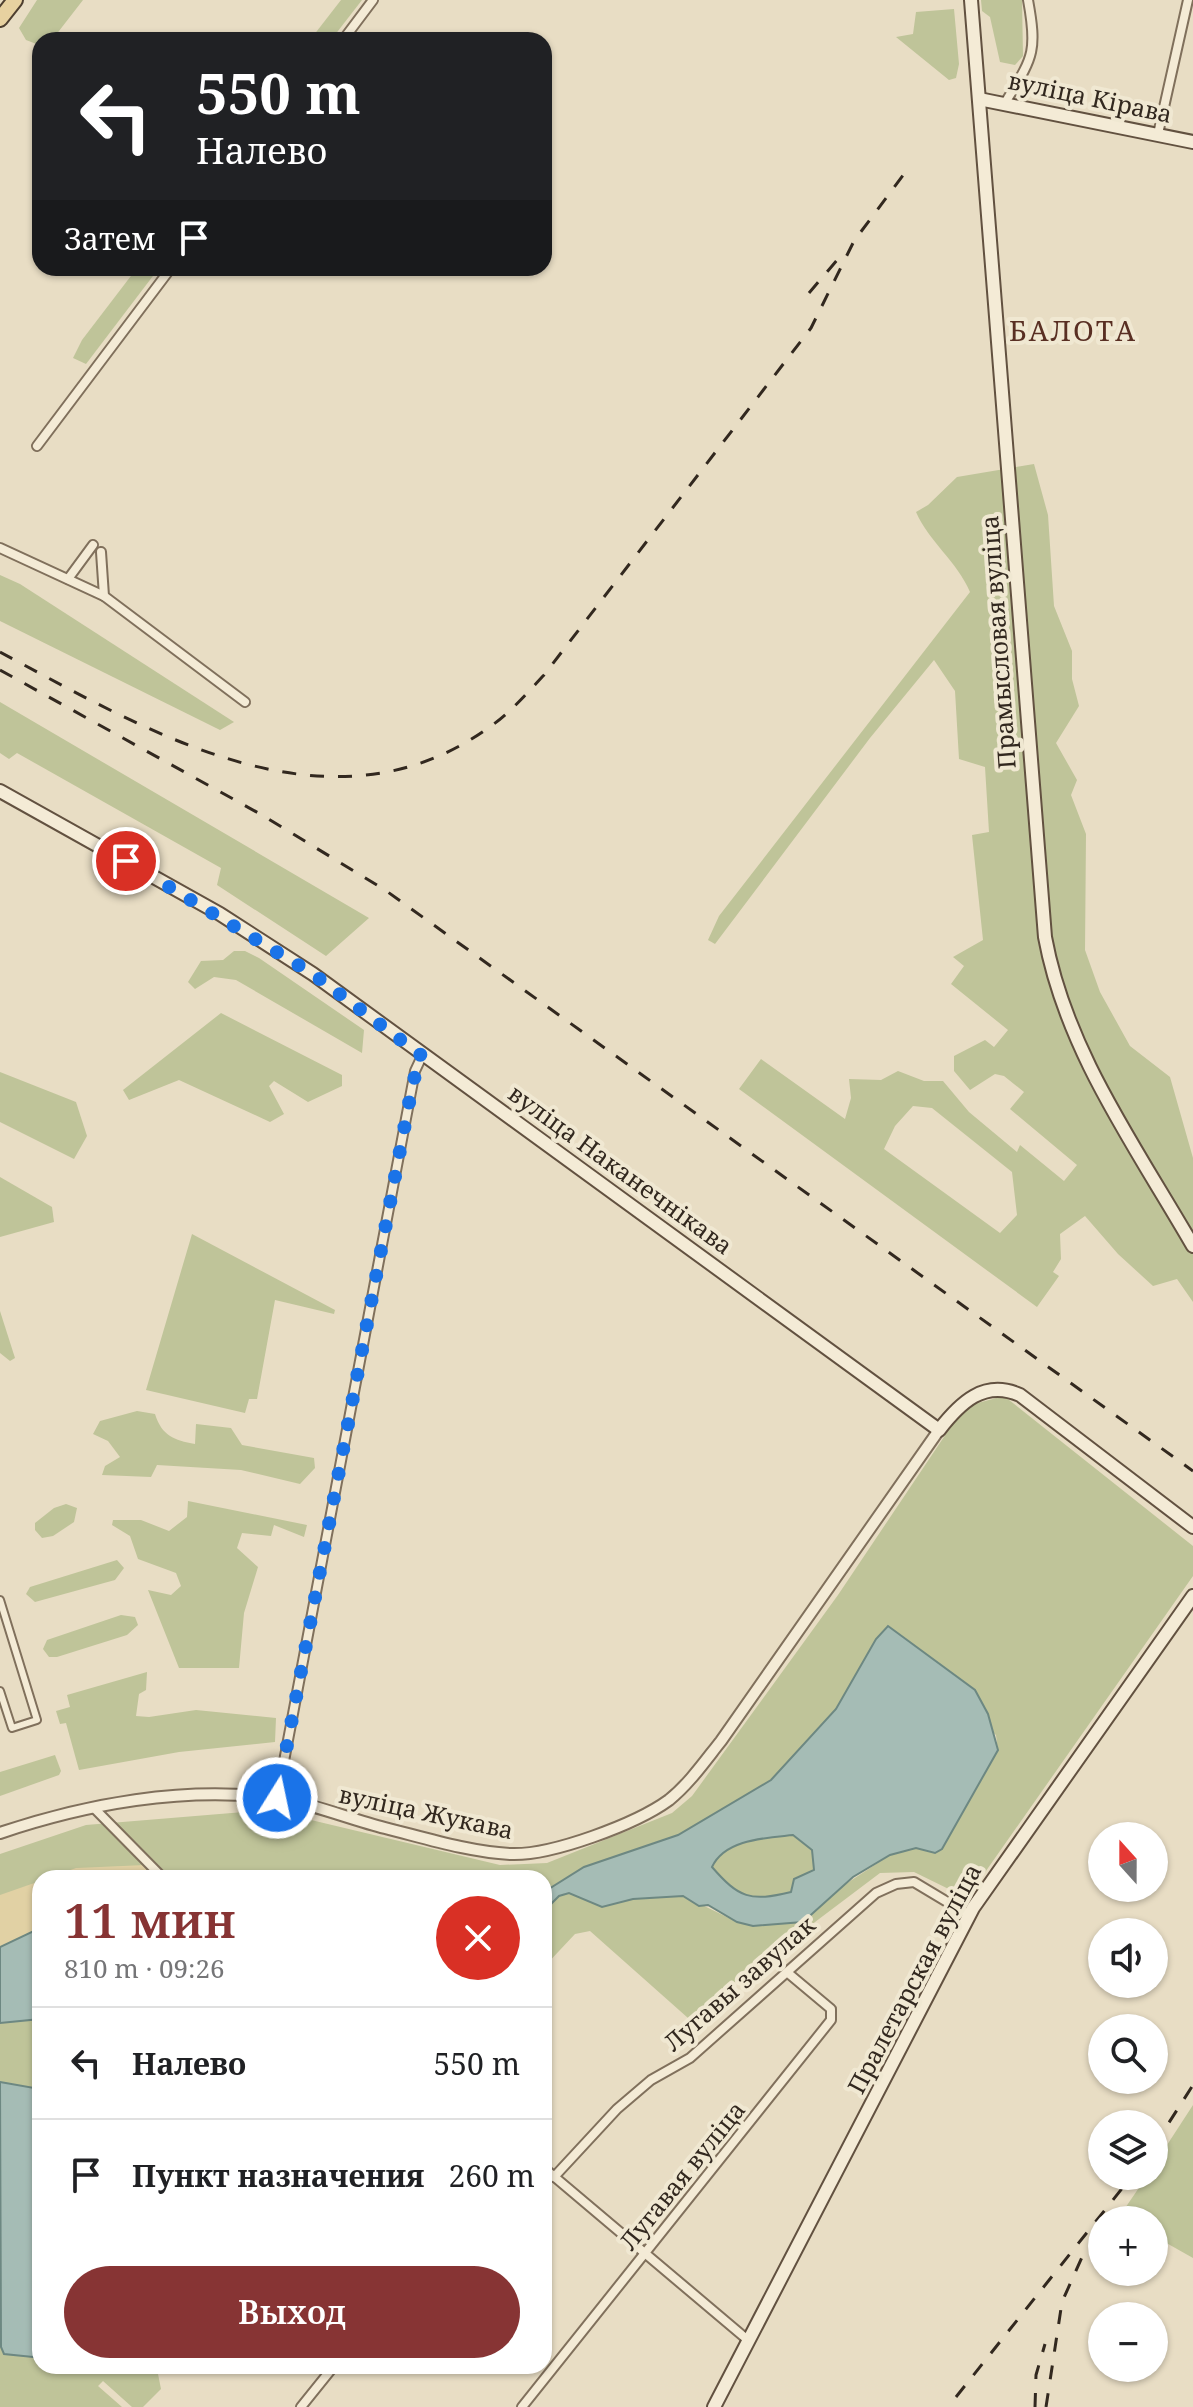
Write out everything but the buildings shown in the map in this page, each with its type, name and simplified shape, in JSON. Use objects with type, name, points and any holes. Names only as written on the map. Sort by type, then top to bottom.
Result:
[{"type":"main road","points":[[0,19],[15,0]]},
{"type":"main road","name":"Прамысловая вуліца","points":[[971,0],[1038,878],[1053,982],[1080,1051],[1193,1246]]},
{"type":"main road","name":"вуліца Кірава","points":[[979,99],[1193,142]]},
{"type":"main road","name":"вуліца Наканечнікава","points":[[0,791],[220,914],[313,974],[939,1430]]},
{"type":"main road","points":[[939,1430],[971,1396],[991,1389],[1006,1389],[1020,1395],[1193,1527]]},
{"type":"main road","name":"Пралетарская вуліца","points":[[714,2407],[969,1915],[1048,1797],[1193,1596]]},
{"type":"street","points":[[349,32],[373,0]]},
{"type":"street","points":[[1005,103],[1031,58],[1035,40],[1028,0]]},
{"type":"street","points":[[1158,134],[1188,0]]},
{"type":"street","points":[[37,446],[165,276]]},
{"type":"street","points":[[68,579],[93,545]]},
{"type":"street","points":[[0,548],[104,596],[245,702]]},
{"type":"street","points":[[101,552],[104,596]]},
{"type":"street","points":[[277,1798],[413,1082],[422,1056]]},
{"type":"street","name":"вуліца Жукава","points":[[0,1833],[94,1808],[191,1795],[277,1798],[386,1828],[513,1854],[546,1850],[655,1809],[686,1783],[721,1741],[939,1430]]},
{"type":"street","points":[[0,1600],[37,1720],[12,1728],[0,1691]]},
{"type":"street","points":[[94,1808],[155,1870]]},
{"type":"street","name":"Лугавы завулак","points":[[554,2177],[617,2109],[651,2080],[690,2058],[876,1893],[896,1884],[914,1882],[969,1915]]},
{"type":"street","name":"Лугавая вуліца","points":[[552,2370],[831,2020],[831,2009],[788,1973]]},
{"type":"street","points":[[554,2177],[749,2341]]},
{"type":"street","points":[[301,2407],[328,2374]]},
{"type":"street","name":"Лугавая вуліца","points":[[522,2407],[549,2374]]},
{"type":"green space","points":[[37,0],[83,0],[58,32],[32,32],[32,42],[26,40],[19,28]]},
{"type":"green space","points":[[341,0],[362,0],[337,32],[316,32]]},
{"type":"green space","points":[[981,0],[1022,0],[1023,56],[1015,65],[1000,62],[990,17],[982,11]]},
{"type":"green space","points":[[954,9],[959,64],[956,78],[949,80],[896,37],[913,34],[916,12]]},
{"type":"green space","points":[[131,276],[153,276],[86,364],[73,358],[82,340]]},
{"type":"green space","points":[[1034,464],[1048,515],[1054,606],[1072,651],[1072,679],[1079,706],[1056,743],[1077,780],[1071,795],[1086,834],[1085,950],[1100,992],[1130,1046],[1170,1077],[1193,1158],[1193,1302],[1177,1279],[1153,1286],[1118,1254],[1085,1216],[1060,1234],[1061,1259],[1053,1272],[1059,1276],[1037,1307],[739,1089],[761,1059],[845,1119],[851,1098],[849,1079],[881,1080],[898,1071],[924,1081],[943,1081],[969,1112],[1017,1152],[1020,1145],[1064,1181],[1077,1165],[1010,1109],[1024,1092],[1004,1076],[995,1074],[970,1090],[954,1071],[954,1056],[985,1040],[994,1047],[1008,1030],[951,984],[964,966],[953,957],[983,940],[972,835],[989,832],[985,767],[959,759],[955,691],[934,660],[870,738],[715,944],[708,940],[719,916],[970,592],[916,512],[928,505],[957,477]],"holes":[[[913,1106],[932,1108],[1012,1172],[1017,1215],[1000,1233],[884,1149],[895,1126]]]},
{"type":"green space","points":[[0,575],[20,584],[234,722],[220,730],[0,621]]},
{"type":"green space","points":[[0,702],[369,918],[326,956],[217,885],[221,868],[17,753],[9,759],[0,753]]},
{"type":"green space","points":[[234,951],[245,951],[259,958],[364,1030],[362,1053],[236,980],[214,977],[195,989],[188,982],[201,961],[223,960]]},
{"type":"green space","points":[[221,1013],[342,1075],[342,1086],[308,1102],[274,1081],[269,1086],[284,1114],[270,1122],[179,1080],[129,1100],[123,1090]]},
{"type":"green space","points":[[0,1072],[76,1102],[87,1136],[74,1159],[0,1122]]},
{"type":"green space","points":[[0,1177],[52,1207],[54,1222],[0,1237]]},
{"type":"green space","points":[[192,1234],[335,1310],[334,1314],[275,1300],[257,1399],[249,1399],[245,1413],[146,1390]]},
{"type":"green space","points":[[0,1311],[15,1358],[10,1361],[0,1353]]},
{"type":"green space","points":[[1004,1396],[1193,1546],[1193,1576],[967,1898],[914,1872],[880,1873],[688,2018],[590,1931],[575,1934],[552,1958],[552,1903],[559,1896],[569,1893],[602,1907],[633,1899],[684,1896],[737,1922],[835,1891],[890,1855],[916,1848],[927,1851],[941,1849],[998,1751],[996,1735],[876,1639],[836,1709],[771,1780],[678,1835],[584,1867],[552,1887],[552,1870],[32,1870],[32,1932],[0,1947],[0,1854],[86,1825],[269,1810],[500,1865],[547,1863],[672,1813],[692,1796],[838,1595],[956,1419],[974,1404]]},
{"type":"green space","points":[[137,1411],[155,1414],[165,1432],[181,1441],[195,1444],[196,1424],[231,1428],[242,1445],[314,1458],[315,1468],[300,1484],[241,1470],[157,1465],[151,1477],[102,1475],[105,1466],[120,1457],[108,1441],[93,1434],[100,1421]]},
{"type":"green space","points":[[188,1501],[307,1525],[304,1537],[274,1525],[271,1536],[242,1533],[237,1548],[258,1567],[244,1613],[239,1668],[179,1668],[148,1590],[171,1595],[181,1586],[176,1573],[138,1559],[130,1536],[112,1525],[113,1520],[141,1520],[169,1531],[187,1517]]},
{"type":"green space","points":[[66,1504],[77,1508],[74,1522],[53,1536],[42,1538],[35,1530],[35,1523],[54,1508]]},
{"type":"green space","points":[[117,1560],[124,1568],[115,1580],[35,1602],[26,1594],[30,1587]]},
{"type":"green space","points":[[121,1615],[135,1617],[138,1625],[127,1635],[57,1657],[49,1657],[43,1649],[47,1640]]},
{"type":"green space","points":[[147,1672],[146,1690],[139,1694],[136,1716],[196,1710],[276,1718],[275,1742],[179,1752],[79,1770],[66,1723],[60,1724],[56,1711],[70,1707],[67,1695]]},
{"type":"green space","points":[[55,1755],[61,1771],[59,1775],[0,1796],[0,1772]]},
{"type":"green space","points":[[793,1835],[812,1850],[814,1871],[792,1892],[772,1897],[742,1896],[733,1891],[712,1867],[718,1858],[736,1845]]},
{"type":"green space","points":[[32,2018],[32,2088],[0,2082],[0,2023]]},
{"type":"green space","points":[[1193,2105],[1193,2258],[1168,2244],[1168,2206],[1127,2206],[1137,2190],[1168,2190],[1168,2143]]},
{"type":"green space","points":[[0,2336],[1,2347],[32,2357],[32,2374],[158,2374],[161,2389],[143,2407],[132,2407],[103,2381],[98,2386],[122,2407],[0,2407]]},
{"type":"sand","points":[[145,1865],[149,1870],[70,1870]]},
{"type":"sand","points":[[32,1884],[32,1932],[0,1947],[0,1895]]},
{"type":"water","points":[[888,1626],[975,1690],[988,1714],[998,1750],[942,1849],[935,1853],[916,1848],[890,1855],[853,1877],[803,1922],[753,1926],[737,1922],[708,1905],[699,1906],[683,1896],[633,1899],[602,1907],[569,1893],[559,1896],[552,1903],[552,1887],[584,1867],[678,1835],[771,1780],[836,1709],[876,1639]],"holes":[[[793,1835],[812,1850],[814,1870],[794,1879],[791,1892],[755,1897],[738,1891],[712,1867],[718,1858],[736,1845]]]},
{"type":"water","points":[[32,1932],[32,2020],[0,2023],[0,1947]]},
{"type":"water","points":[[0,2082],[32,2088],[32,2357],[4,2354],[1,2347]]},
{"type":"railway","points":[[0,652],[178,741],[241,762],[304,775],[368,775],[430,760],[491,726],[544,675],[811,328],[854,241],[904,174]]},
{"type":"railway","points":[[809,293],[838,259]]},
{"type":"railway","points":[[0,670],[262,815],[385,890],[1193,1471]]},
{"type":"railway","points":[[1168,2124],[1193,2085]]},
{"type":"railway","points":[[956,2397],[1121,2190]]},
{"type":"railway","points":[[1046,2407],[1062,2302],[1087,2246]]},
{"type":"railway","points":[[1035,2407],[1036,2375],[1045,2344]]},
{"type":"district","name":"БАЛОТА","points":[[1073,331]]},
{"type":"route","points":[[126,861],[220,914],[313,974],[422,1056],[415,1071],[277,1798]]}]
